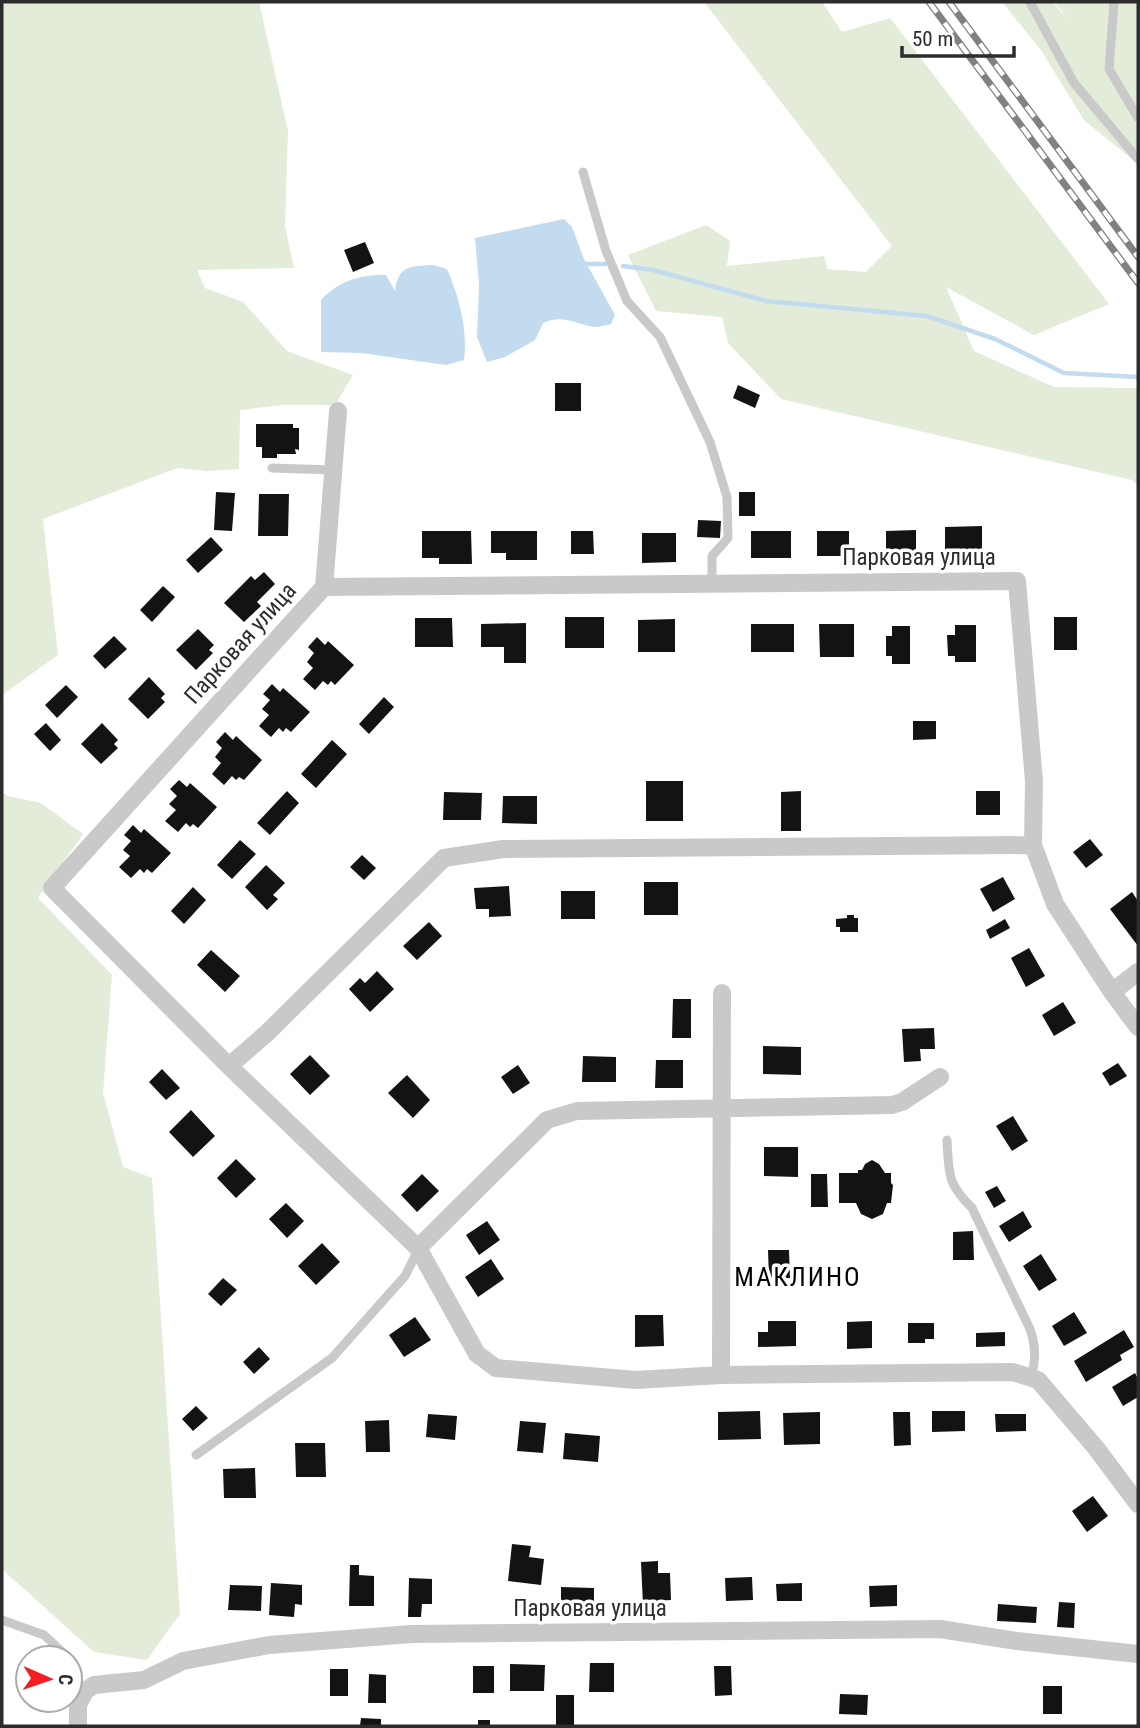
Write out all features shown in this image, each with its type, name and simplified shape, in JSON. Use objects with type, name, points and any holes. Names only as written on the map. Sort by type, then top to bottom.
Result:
[{"type":"street","points":[[324,587],[338,411]]},
{"type":"street","name":"Парковая улица","points":[[1031,1377],[1013,1372],[721,1375],[636,1380],[496,1368],[477,1354],[418,1248],[229,1066],[52,888],[324,587],[1017,581],[1034,781],[1033,845]]},
{"type":"street","points":[[229,1066],[267,1033],[444,858],[503,849],[1033,845],[1055,905],[1138,1027]]},
{"type":"street","points":[[1112,992],[1138,972]]},
{"type":"street","points":[[721,1375],[722,993]]},
{"type":"street","points":[[418,1248],[547,1120],[578,1111],[892,1105],[902,1102],[940,1077]]},
{"type":"street","points":[[1031,1377],[1038,1380],[1138,1504]]},
{"type":"street","name":"Парковая улица","points":[[84,1693],[94,1685],[144,1680],[183,1661],[269,1645],[412,1634],[940,1629],[1042,1644],[1138,1654]]},
{"type":"lane","points":[[1030,2],[1074,83],[1138,159]]},
{"type":"lane","points":[[1114,2],[1109,69],[1138,118]]},
{"type":"lane","points":[[583,172],[606,251],[627,301],[660,337],[705,431],[717,464],[727,497],[728,538],[712,556],[712,583]]},
{"type":"lane","points":[[272,468],[333,470]]},
{"type":"lane","points":[[947,1140],[952,1182],[959,1195],[972,1208],[1035,1343],[1036,1356],[1031,1377]]},
{"type":"lane","points":[[196,1455],[332,1358],[405,1276],[418,1248]]},
{"type":"lane","points":[[2,1620],[44,1635],[53,1644]]},
{"type":"green space","points":[[2,2],[259,2],[288,131],[285,226],[294,268],[197,270],[205,288],[243,302],[287,351],[353,375],[335,405],[283,405],[240,410],[239,469],[207,471],[177,468],[43,519],[58,655],[2,695]]},
{"type":"green space","points":[[704,2],[822,2],[842,32],[890,18],[1109,304],[1034,335],[946,287],[974,351],[1054,387],[1138,388],[1138,486],[1132,480],[781,399],[728,343],[722,317],[656,311],[628,255],[706,225],[730,241],[727,266],[824,256],[827,269],[866,272],[892,246]]},
{"type":"green space","points":[[1002,2],[1053,2],[1069,21],[1055,2],[1138,2],[1138,164],[1084,120],[1041,50]]},
{"type":"green space","points":[[2,792],[8,796],[41,803],[83,834],[38,898],[112,975],[103,1093],[123,1167],[152,1178],[180,1614],[147,1660],[94,1652],[2,1569]]},
{"type":"water","points":[[564,219],[572,227],[584,259],[615,315],[611,324],[594,327],[550,320],[543,323],[535,340],[505,357],[487,362],[477,337],[479,284],[475,238]]},
{"type":"water","points":[[433,265],[447,269],[455,291],[464,325],[464,360],[446,365],[362,353],[321,352],[321,300],[328,293],[342,283],[377,275],[386,275],[395,291],[399,277],[406,269]]},
{"type":"building","points":[[365,242],[374,263],[353,272],[344,250]]},
{"type":"building","points":[[555,383],[581,383],[581,411],[555,411]]},
{"type":"building","points":[[738,385],[760,395],[755,408],[733,398]]},
{"type":"building","points":[[256,424],[293,424],[293,428],[299,428],[299,450],[295,449],[296,454],[277,454],[277,458],[262,458],[262,447],[256,447]]},
{"type":"building","points":[[216,492],[235,493],[232,531],[214,530]]},
{"type":"building","points":[[739,492],[755,492],[755,516],[739,516]]},
{"type":"building","points":[[259,494],[289,494],[288,536],[258,536]]},
{"type":"building","points":[[698,520],[721,521],[720,538],[697,537]]},
{"type":"building","points":[[982,526],[982,553],[945,554],[945,527]]},
{"type":"building","points":[[916,530],[916,558],[886,558],[886,531]]},
{"type":"building","points":[[422,531],[471,531],[472,564],[439,564],[439,558],[422,558]]},
{"type":"building","points":[[491,531],[537,531],[537,560],[506,560],[506,553],[491,553]]},
{"type":"building","points":[[571,531],[593,531],[594,554],[571,554]]},
{"type":"building","points":[[751,531],[791,531],[791,558],[751,558]]},
{"type":"building","points":[[817,531],[849,531],[849,556],[817,556]]},
{"type":"building","points":[[642,533],[676,533],[676,562],[642,563]]},
{"type":"building","points":[[211,537],[223,550],[198,573],[186,560]]},
{"type":"building","points":[[264,572],[275,584],[257,602],[261,606],[244,622],[224,603],[251,576],[255,580]]},
{"type":"building","points":[[163,586],[175,597],[152,622],[140,610]]},
{"type":"building","points":[[565,617],[604,617],[604,648],[565,648]]},
{"type":"building","points":[[1054,617],[1077,617],[1077,650],[1054,650]]},
{"type":"building","points":[[415,618],[452,618],[453,647],[415,647]]},
{"type":"building","points":[[675,619],[675,652],[638,652],[638,620]]},
{"type":"building","points":[[526,623],[526,663],[504,663],[504,647],[481,647],[481,624]]},
{"type":"building","points":[[751,624],[794,624],[794,652],[751,652]]},
{"type":"building","points":[[819,624],[854,624],[854,657],[820,657]]},
{"type":"building","points":[[955,625],[976,625],[976,662],[955,662],[955,656],[948,656],[947,635],[955,635]]},
{"type":"building","points":[[892,626],[910,626],[910,664],[892,664],[892,656],[886,656],[886,636],[892,636]]},
{"type":"building","points":[[198,629],[214,645],[209,650],[213,653],[196,670],[176,650]]},
{"type":"building","points":[[114,636],[127,649],[105,669],[93,656]]},
{"type":"building","points":[[317,637],[325,645],[328,641],[354,665],[335,685],[331,681],[328,685],[323,681],[315,690],[303,679],[313,668],[307,662],[314,653],[308,647]]},
{"type":"building","points":[[149,677],[165,694],[161,698],[165,702],[148,719],[128,699]]},
{"type":"building","points":[[272,684],[280,692],[283,688],[310,712],[291,732],[286,728],[283,732],[279,728],[271,737],[259,726],[269,715],[262,709],[270,700],[263,694]]},
{"type":"building","points":[[66,685],[78,697],[57,718],[45,705]]},
{"type":"building","points":[[384,697],[394,707],[369,734],[359,724]]},
{"type":"building","points":[[913,721],[936,721],[936,739],[913,740]]},
{"type":"building","points":[[46,723],[61,740],[50,751],[34,734]]},
{"type":"building","points":[[102,723],[118,740],[114,744],[118,748],[101,764],[81,744]]},
{"type":"building","points":[[225,732],[233,740],[236,736],[262,760],[244,780],[239,777],[236,780],[232,776],[224,785],[212,774],[221,763],[215,757],[222,748],[216,742]]},
{"type":"building","points":[[332,740],[347,754],[316,788],[301,774]]},
{"type":"building","points":[[179,780],[187,787],[190,783],[217,807],[198,828],[193,824],[190,827],[186,823],[178,832],[165,821],[176,810],[169,804],[177,796],[170,789]]},
{"type":"building","points":[[646,781],[683,781],[683,821],[646,821]]},
{"type":"building","points":[[287,791],[299,803],[270,835],[257,823]]},
{"type":"building","points":[[801,791],[801,831],[781,831],[781,792]]},
{"type":"building","points":[[976,791],[1000,791],[1000,815],[976,815]]},
{"type":"building","points":[[444,792],[482,793],[481,820],[443,820]]},
{"type":"building","points":[[503,796],[537,796],[537,824],[502,823]]},
{"type":"building","points":[[133,825],[141,833],[144,829],[171,853],[152,873],[147,869],[144,873],[140,869],[131,878],[119,867],[130,856],[123,850],[131,841],[124,835]]},
{"type":"building","points":[[1090,839],[1103,855],[1086,868],[1073,852]]},
{"type":"building","points":[[240,840],[256,854],[232,879],[217,865]]},
{"type":"building","points":[[362,855],[376,868],[364,880],[350,867]]},
{"type":"building","points":[[266,865],[285,883],[273,895],[278,899],[267,910],[245,887]]},
{"type":"building","points":[[1003,877],[1015,899],[993,912],[980,889]]},
{"type":"building","points":[[644,882],[678,882],[678,915],[644,915]]},
{"type":"building","points":[[509,886],[511,916],[489,917],[489,909],[476,909],[474,888]]},
{"type":"building","points":[[193,887],[206,900],[184,924],[171,911]]},
{"type":"building","points":[[561,891],[595,891],[595,919],[561,919]]},
{"type":"building","points":[[1132,892],[1138,901],[1138,946],[1110,909]]},
{"type":"building","points":[[847,915],[858,918],[858,932],[840,932],[840,927],[836,927],[836,919],[847,918]]},
{"type":"building","points":[[1005,919],[1010,928],[990,939],[986,930]]},
{"type":"building","points":[[429,922],[442,936],[417,960],[403,946]]},
{"type":"building","points":[[1029,948],[1045,976],[1026,987],[1011,958]]},
{"type":"building","points":[[211,950],[240,976],[225,992],[197,965]]},
{"type":"building","points":[[377,971],[394,989],[370,1012],[349,989],[360,978],[365,983]]},
{"type":"building","points":[[673,999],[691,999],[691,1038],[672,1038]]},
{"type":"building","points":[[1063,1002],[1076,1023],[1054,1036],[1042,1015]]},
{"type":"building","points":[[934,1028],[935,1049],[920,1049],[921,1061],[904,1062],[902,1029]]},
{"type":"building","points":[[763,1046],[801,1047],[801,1075],[763,1074]]},
{"type":"building","points":[[310,1055],[330,1076],[310,1095],[290,1074]]},
{"type":"building","points":[[583,1056],[616,1057],[616,1082],[582,1082]]},
{"type":"building","points":[[656,1060],[683,1060],[683,1088],[655,1088]]},
{"type":"building","points":[[1118,1063],[1127,1076],[1110,1086],[1102,1073]]},
{"type":"building","points":[[518,1065],[530,1083],[513,1094],[501,1077]]},
{"type":"building","points":[[162,1069],[180,1088],[166,1100],[149,1082]]},
{"type":"building","points":[[407,1075],[430,1100],[413,1118],[388,1093]]},
{"type":"building","points":[[191,1110],[215,1136],[193,1157],[169,1132]]},
{"type":"building","points":[[1013,1116],[1028,1141],[1012,1151],[996,1126]]},
{"type":"building","points":[[764,1147],[798,1147],[798,1177],[764,1176]]},
{"type":"building","points":[[236,1159],[256,1179],[236,1198],[217,1178]]},
{"type":"building","points":[[872,1160],[879,1164],[885,1173],[891,1173],[893,1185],[891,1203],[887,1203],[883,1214],[872,1219],[861,1214],[856,1203],[839,1203],[839,1173],[858,1173],[858,1170],[862,1170],[865,1164]]},
{"type":"building","points":[[422,1174],[439,1191],[417,1212],[401,1195]]},
{"type":"building","points":[[811,1174],[827,1174],[828,1207],[811,1207]]},
{"type":"building","points":[[997,1186],[1006,1201],[994,1208],[985,1192]]},
{"type":"building","points":[[286,1203],[304,1221],[287,1238],[269,1219]]},
{"type":"building","points":[[1023,1211],[1032,1227],[1009,1242],[999,1226]]},
{"type":"building","points":[[487,1221],[500,1240],[479,1255],[466,1235]]},
{"type":"building","points":[[973,1231],[974,1260],[953,1260],[953,1232]]},
{"type":"building","points":[[322,1243],[340,1262],[316,1285],[298,1266]]},
{"type":"building","points":[[768,1250],[789,1250],[790,1278],[769,1279]]},
{"type":"building","points":[[1041,1254],[1057,1280],[1039,1291],[1023,1266]]},
{"type":"building","points":[[491,1259],[504,1279],[478,1297],[465,1277]]},
{"type":"building","points":[[223,1278],[237,1290],[221,1306],[208,1294]]},
{"type":"building","points":[[1074,1312],[1087,1333],[1064,1346],[1052,1326]]},
{"type":"building","points":[[635,1315],[663,1315],[664,1346],[635,1347]]},
{"type":"building","points":[[415,1317],[431,1340],[404,1357],[389,1335]]},
{"type":"building","points":[[768,1321],[796,1321],[796,1346],[758,1347],[758,1332],[768,1332]]},
{"type":"building","points":[[872,1321],[872,1348],[847,1349],[847,1322]]},
{"type":"building","points":[[908,1323],[934,1323],[934,1339],[925,1339],[925,1343],[908,1343]]},
{"type":"building","points":[[1124,1330],[1134,1347],[1120,1355],[1122,1360],[1086,1382],[1074,1361]]},
{"type":"building","points":[[1005,1332],[1005,1346],[976,1347],[976,1333]]},
{"type":"building","points":[[259,1347],[270,1359],[254,1374],[243,1362]]},
{"type":"building","points":[[1135,1373],[1138,1379],[1138,1397],[1123,1406],[1112,1387]]},
{"type":"building","points":[[196,1406],[208,1418],[193,1431],[182,1419]]},
{"type":"building","points":[[760,1411],[761,1439],[718,1440],[718,1412]]},
{"type":"building","points":[[932,1411],[965,1411],[965,1431],[932,1432]]},
{"type":"building","points":[[820,1412],[820,1444],[784,1445],[783,1413]]},
{"type":"building","points":[[893,1412],[910,1412],[911,1445],[894,1446]]},
{"type":"building","points":[[428,1414],[457,1416],[455,1440],[426,1437]]},
{"type":"building","points":[[995,1414],[1026,1414],[1026,1431],[996,1432]]},
{"type":"building","points":[[389,1420],[390,1452],[366,1452],[365,1421]]},
{"type":"building","points":[[520,1421],[546,1423],[543,1453],[517,1451]]},
{"type":"building","points":[[565,1433],[600,1436],[598,1462],[563,1459]]},
{"type":"building","points":[[295,1443],[325,1443],[326,1477],[296,1477]]},
{"type":"building","points":[[255,1468],[256,1498],[224,1498],[223,1469]]},
{"type":"building","points":[[1093,1496],[1108,1516],[1087,1532],[1072,1511]]},
{"type":"building","points":[[512,1544],[531,1546],[529,1557],[544,1559],[541,1585],[508,1581]]},
{"type":"building","points":[[658,1561],[658,1573],[670,1573],[671,1600],[655,1601],[655,1605],[643,1605],[641,1562]]},
{"type":"building","points":[[350,1565],[359,1565],[359,1575],[374,1576],[374,1606],[349,1606]]},
{"type":"building","points":[[752,1577],[753,1600],[726,1601],[725,1578]]},
{"type":"building","points":[[409,1578],[432,1579],[432,1604],[422,1604],[421,1617],[408,1617]]},
{"type":"building","points":[[271,1583],[302,1585],[302,1605],[295,1604],[294,1617],[269,1615]]},
{"type":"building","points":[[802,1583],[802,1601],[777,1601],[776,1584]]},
{"type":"building","points":[[230,1585],[262,1586],[261,1611],[228,1610]]},
{"type":"building","points":[[897,1585],[897,1606],[870,1607],[869,1586]]},
{"type":"building","points":[[561,1587],[594,1588],[594,1615],[561,1615]]},
{"type":"building","points":[[1059,1602],[1075,1603],[1074,1628],[1057,1627]]},
{"type":"building","points":[[998,1604],[1037,1607],[1036,1623],[997,1621]]},
{"type":"building","points":[[590,1663],[614,1663],[614,1692],[589,1692]]},
{"type":"building","points":[[510,1664],[545,1665],[544,1691],[510,1691]]},
{"type":"building","points":[[473,1666],[494,1666],[494,1693],[473,1693]]},
{"type":"building","points":[[714,1666],[731,1666],[732,1695],[715,1696]]},
{"type":"building","points":[[330,1669],[348,1669],[348,1696],[330,1696]]},
{"type":"building","points":[[369,1674],[386,1675],[386,1703],[368,1703]]},
{"type":"building","points":[[1043,1686],[1062,1686],[1062,1714],[1043,1714]]},
{"type":"building","points":[[840,1694],[868,1695],[867,1715],[839,1714]]},
{"type":"building","points":[[556,1695],[574,1695],[574,1726],[556,1726]]},
{"type":"building","points":[[361,1718],[381,1719],[381,1726],[360,1726]]},
{"type":"building","points":[[478,1720],[490,1720],[490,1726],[478,1726]]},
{"type":"waterway","points":[[583,264],[605,264]]},
{"type":"waterway","points":[[623,266],[653,270],[766,301],[927,316],[995,339],[1064,373],[1138,377]]},
{"type":"railway","points":[[929,2],[1138,283]]},
{"type":"railway","points":[[949,2],[1138,257]]},
{"type":"district","name":"МАКЛИНО","points":[[798,1277]]}]
